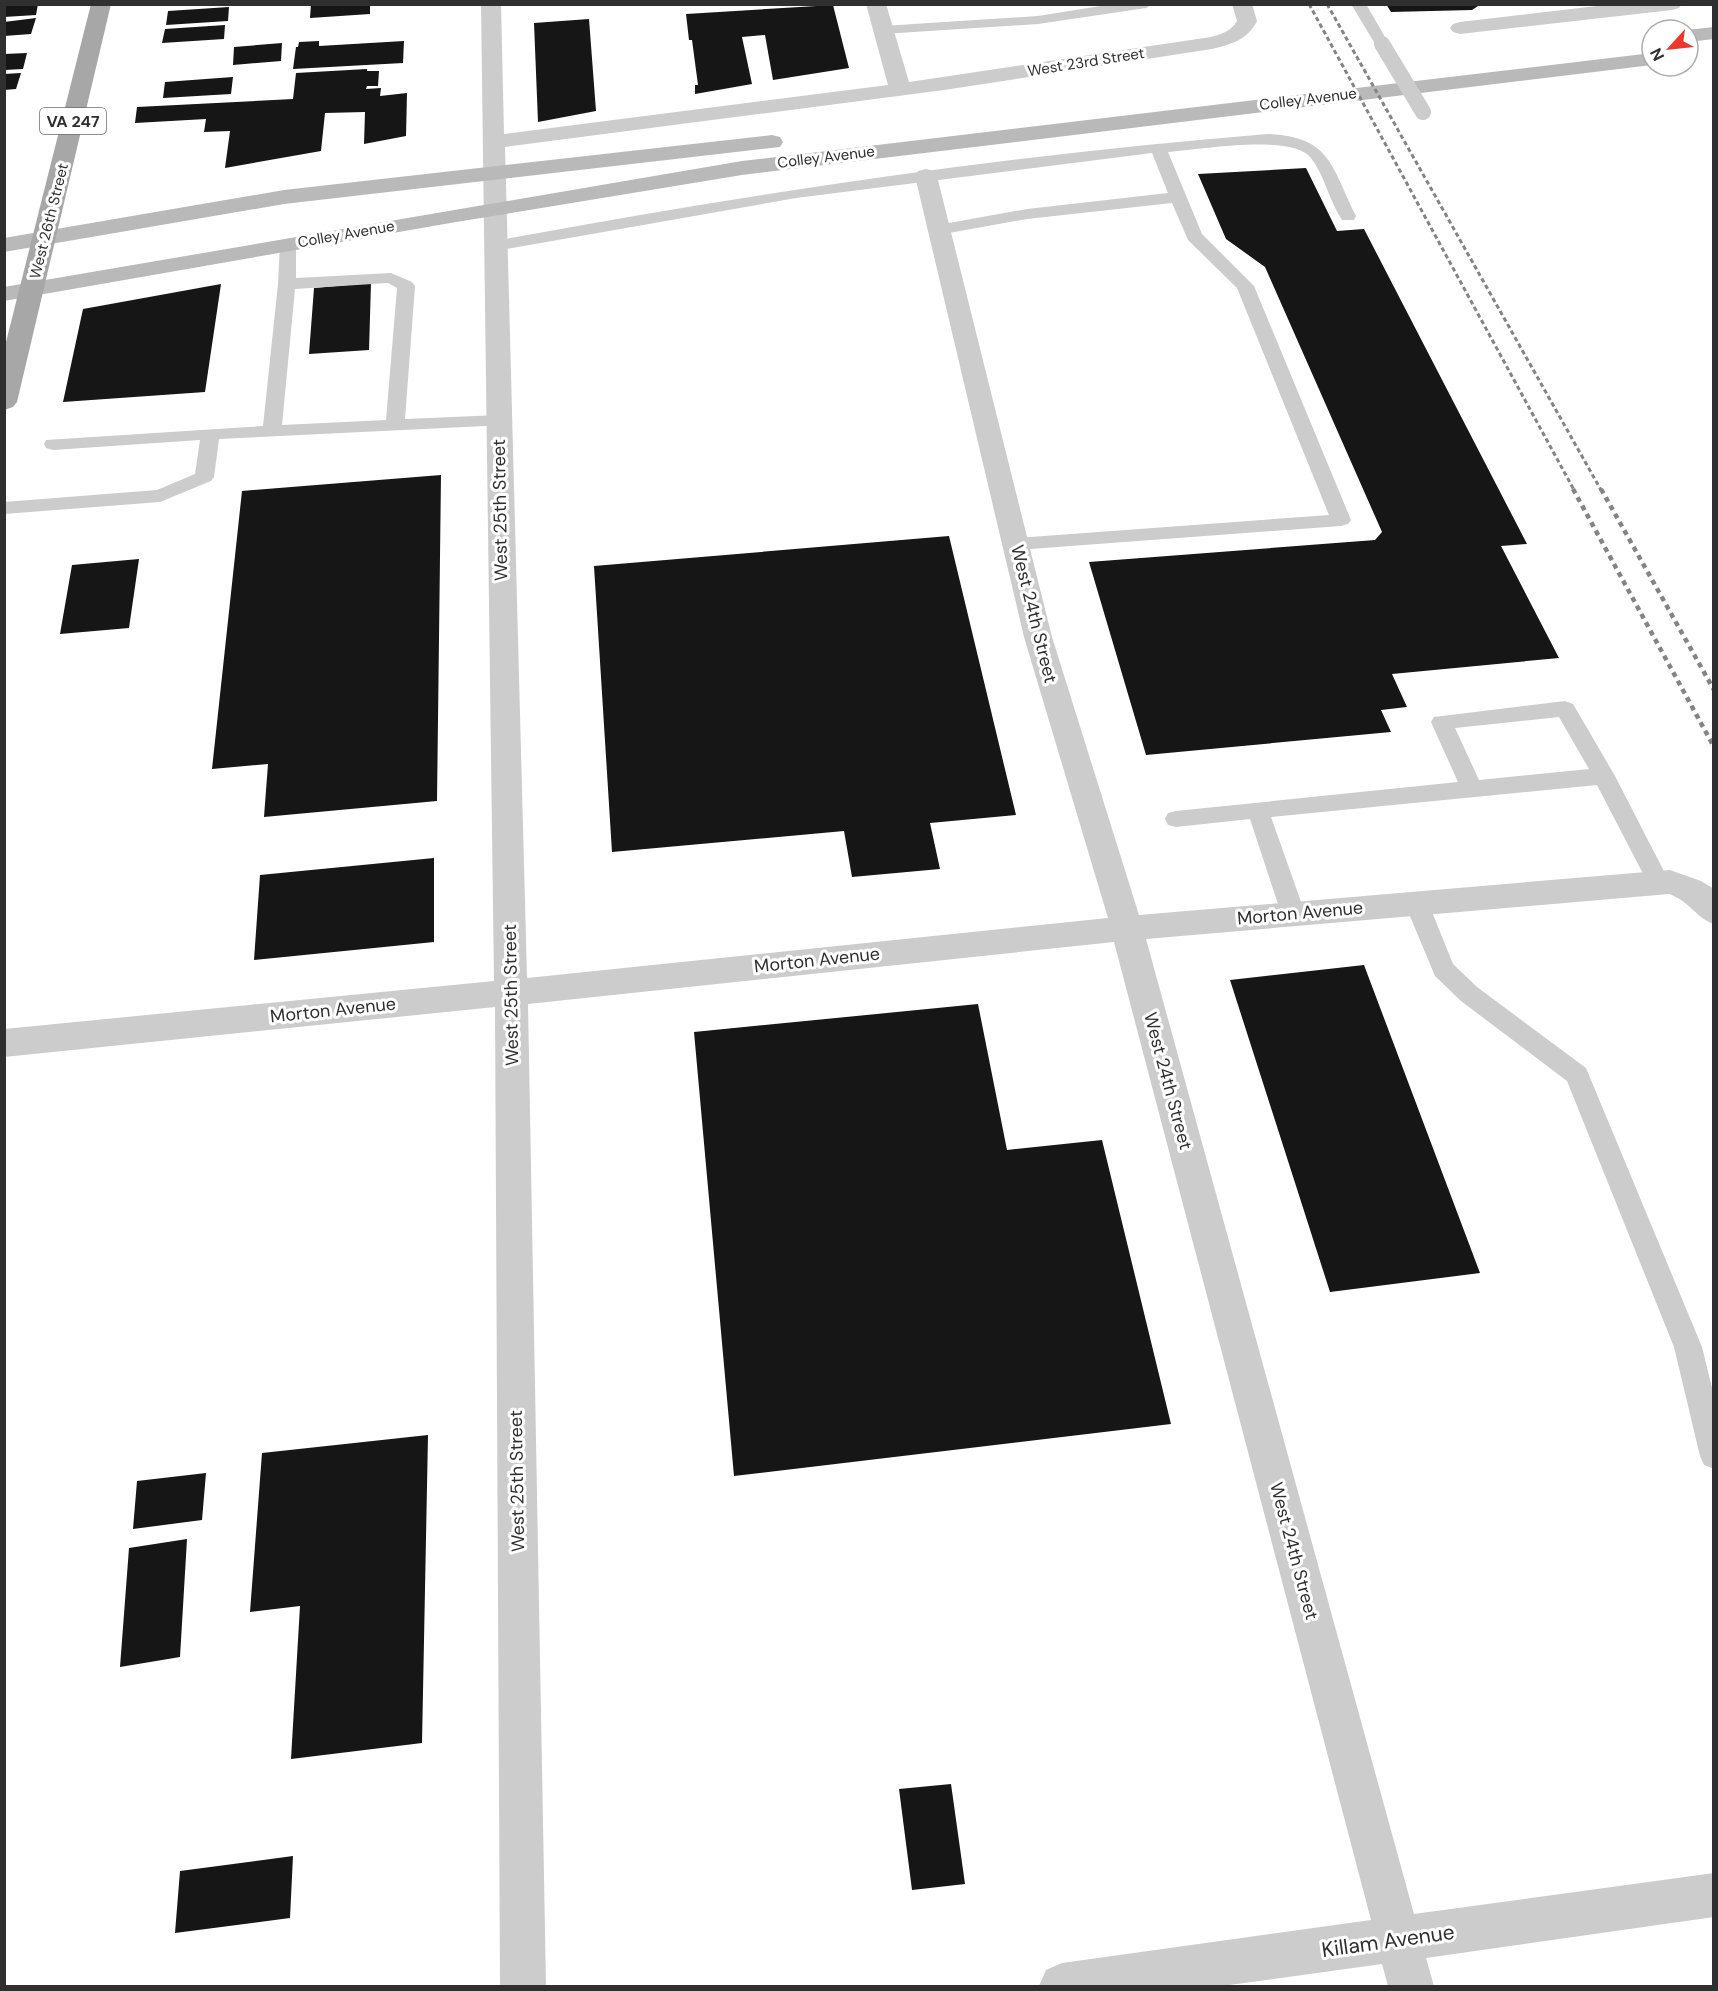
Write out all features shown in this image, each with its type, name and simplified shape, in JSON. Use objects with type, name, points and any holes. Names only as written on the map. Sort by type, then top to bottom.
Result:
[{"type":"main road","name":"West 26th Street","points":[[4,402],[101,4]]},
{"type":"main road","name":"Colley Avenue","points":[[1271,84],[1640,41]]},
{"type":"main road","name":"Colley Avenue","points":[[4,294],[495,208],[742,168],[1640,60]]},
{"type":"main road","name":"Colley Avenue","points":[[4,245],[284,197],[795,139]]},
{"type":"street","name":"West 25th Street","points":[[491,4],[511,993],[523,1986]]},
{"type":"street","points":[[494,142],[900,89],[876,4]]},
{"type":"street","name":"West 23rd Street","points":[[900,89],[1212,43],[1232,38],[1243,30],[1247,21],[1242,4]]},
{"type":"street","points":[[1460,28],[1519,13],[1672,4]]},
{"type":"street","name":"West 24th Street","points":[[926,176],[1038,637],[1127,929],[1412,1986]]},
{"type":"street","points":[[1645,884],[1670,882],[1692,888],[1709,902],[1713,912]]},
{"type":"street","name":"Morton Avenue","points":[[4,1043],[1127,929],[1416,902],[1645,884]]},
{"type":"street","name":"Killam Avenue","points":[[1062,1986],[1713,1896]]},
{"type":"lane","points":[[883,30],[1038,20],[1146,4]]},
{"type":"lane","points":[[1358,4],[1423,112]]},
{"type":"lane","points":[[495,246],[773,197],[1158,148],[1268,138],[1288,140],[1305,146],[1317,154],[1348,216]]},
{"type":"lane","points":[[1017,544],[1341,520],[1245,286],[1194,236],[1158,148]]},
{"type":"lane","points":[[938,230],[1027,214],[1179,197]]},
{"type":"lane","points":[[272,431],[287,284],[288,244]]},
{"type":"lane","points":[[287,284],[391,278],[406,286],[395,426]]},
{"type":"lane","points":[[53,444],[210,434],[499,421]]},
{"type":"lane","points":[[4,508],[160,496],[204,477],[210,434]]},
{"type":"lane","points":[[1472,789],[1442,722],[1565,709],[1605,776],[1645,884]]},
{"type":"lane","points":[[1176,819],[1605,776]]},
{"type":"lane","points":[[1258,810],[1293,914]]},
{"type":"lane","points":[[1416,902],[1443,969],[1469,994],[1577,1075],[1688,1347],[1713,1456]]},
{"type":"building","points":[[4,4],[38,4],[36,15],[4,17]]},
{"type":"building","points":[[311,4],[370,4],[370,14],[310,18]]},
{"type":"building","points":[[1386,4],[1481,4],[1472,10],[1391,12]]},
{"type":"building","points":[[833,5],[849,68],[773,80],[765,35],[742,37],[752,84],[695,94],[695,85],[698,85],[686,14]]},
{"type":"building","points":[[229,7],[228,21],[166,25],[168,11]]},
{"type":"building","points":[[36,18],[31,34],[4,36],[4,22]]},
{"type":"building","points":[[589,19],[596,111],[538,122],[534,23]]},
{"type":"building","points":[[225,25],[224,39],[162,43],[165,29]]},
{"type":"building","points":[[319,41],[319,46],[404,41],[403,63],[293,69],[296,47],[299,42]]},
{"type":"building","points":[[282,43],[281,61],[233,65],[234,47]]},
{"type":"building","points":[[27,53],[23,69],[4,70],[4,54]]},
{"type":"building","points":[[367,69],[367,71],[379,71],[378,86],[367,86],[366,89],[381,88],[380,96],[407,93],[406,136],[364,144],[365,112],[325,113],[321,151],[225,168],[230,131],[204,132],[206,119],[135,123],[137,107],[293,99],[296,73]]},
{"type":"building","points":[[21,73],[16,89],[4,90],[4,74]]},
{"type":"building","points":[[233,77],[231,94],[163,98],[165,82]]},
{"type":"building","points":[[1306,168],[1337,231],[1364,229],[1527,544],[1501,546],[1559,658],[1392,674],[1407,707],[1381,710],[1391,732],[1146,755],[1089,562],[1375,540],[1382,532],[1265,267],[1226,239],[1198,174]]},
{"type":"building","points":[[371,283],[369,350],[309,354],[314,288]]},
{"type":"building","points":[[221,284],[205,392],[63,402],[83,309]]},
{"type":"building","points":[[441,475],[437,801],[264,817],[268,764],[212,769],[242,491]]},
{"type":"building","points":[[949,536],[1016,815],[930,823],[940,869],[852,877],[844,831],[612,852],[594,566]]},
{"type":"building","points":[[139,559],[129,628],[60,634],[72,565]]},
{"type":"building","points":[[434,858],[434,942],[254,960],[260,875]]},
{"type":"building","points":[[1364,965],[1480,1273],[1330,1292],[1230,980]]},
{"type":"building","points":[[978,1004],[1007,1150],[1102,1140],[1171,1424],[734,1476],[694,1032]]},
{"type":"building","points":[[428,1435],[422,1743],[291,1759],[300,1606],[250,1612],[262,1453]]},
{"type":"building","points":[[206,1473],[202,1520],[133,1529],[137,1481]]},
{"type":"building","points":[[187,1539],[180,1657],[120,1667],[129,1548]]},
{"type":"building","points":[[951,1784],[965,1884],[912,1890],[899,1789]]},
{"type":"building","points":[[293,1856],[290,1918],[175,1933],[180,1871]]},
{"type":"railway","points":[[1309,4],[1574,490]]},
{"type":"railway","points":[[1327,4],[1601,490]]},
{"type":"railway","points":[[1573,489],[1714,747]]},
{"type":"railway","points":[[1601,489],[1714,690]]}]
